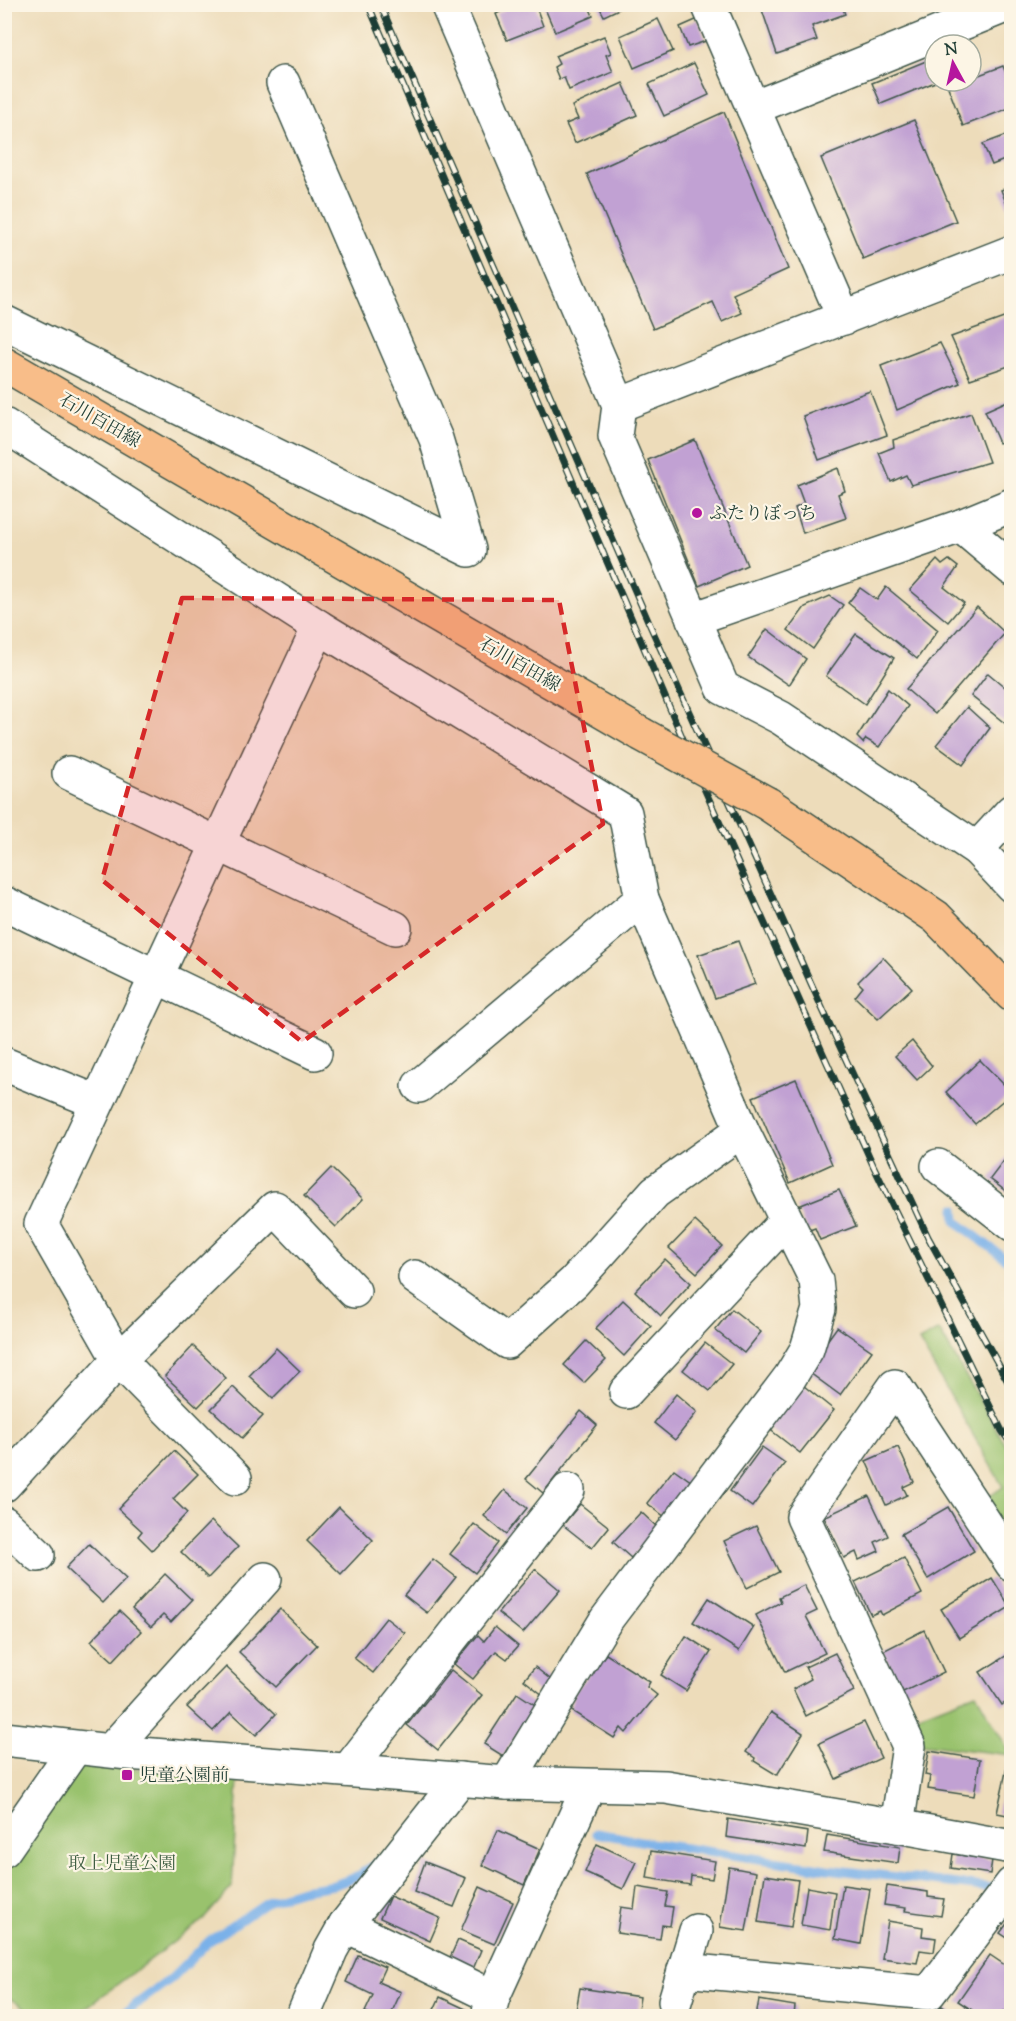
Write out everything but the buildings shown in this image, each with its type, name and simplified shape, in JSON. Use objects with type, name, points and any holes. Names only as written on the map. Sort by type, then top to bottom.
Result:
[{"type":"main road","name":"石川百田線","points":[[4,364],[641,734],[768,804],[936,917],[1011,995]]},
{"type":"street","points":[[447,4],[619,405],[615,436],[723,688],[781,718],[977,849],[1011,886]]},
{"type":"street","points":[[708,4],[844,318]]},
{"type":"street","points":[[753,108],[1010,4]]},
{"type":"street","points":[[4,322],[469,550],[436,439],[283,82]]},
{"type":"street","points":[[619,405],[1011,252]]},
{"type":"street","points":[[4,424],[319,627],[625,813],[642,899],[742,1130],[785,1222],[816,1280],[819,1309],[807,1349],[790,1377],[606,1620],[507,1783]]},
{"type":"street","points":[[693,619],[961,526],[1011,505]]},
{"type":"street","points":[[961,526],[1011,569]]},
{"type":"street","points":[[235,1478],[119,1360],[41,1224],[319,627]]},
{"type":"street","points":[[69,773],[395,928]]},
{"type":"street","points":[[977,849],[1011,811]]},
{"type":"street","points":[[418,1086],[642,899]]},
{"type":"street","points":[[4,903],[315,1053]]},
{"type":"street","points":[[4,1064],[97,1102]]},
{"type":"street","points":[[415,1277],[507,1342],[574,1282],[655,1192],[742,1130]]},
{"type":"street","points":[[938,1166],[1011,1224]]},
{"type":"street","points":[[4,1485],[119,1360],[275,1208],[354,1292]]},
{"type":"street","points":[[626,1392],[785,1222]]},
{"type":"street","points":[[897,1826],[909,1746],[803,1517],[895,1386],[1011,1564]]},
{"type":"street","points":[[348,1770],[568,1490]]},
{"type":"street","points":[[4,1523],[38,1555]]},
{"type":"street","points":[[111,1750],[265,1579]]},
{"type":"street","points":[[4,1739],[75,1748],[507,1783],[666,1788],[897,1826],[1011,1848]]},
{"type":"street","points":[[4,1850],[75,1748]]},
{"type":"street","points":[[303,2016],[331,1950],[345,1925],[460,1779]]},
{"type":"street","points":[[345,1925],[490,2007],[590,1786]]},
{"type":"street","points":[[684,1970],[929,1993],[1007,1890]]},
{"type":"street","points":[[675,2001],[696,1931]]},
{"type":"highlighted area","points":[[182,598],[559,600],[603,824],[302,1042],[102,880]]},
{"type":"green space","points":[[939,1330],[1011,1454],[1011,1546],[984,1500],[1003,1487],[919,1341]]},
{"type":"green space","points":[[976,1693],[1011,1755],[921,1744],[909,1719]]},
{"type":"green space","name":"取上児童公園","points":[[77,1763],[238,1778],[232,1887],[203,1920],[75,2016],[36,2016],[5,1995],[5,1865]]},
{"type":"waterway","points":[[955,1209],[956,1221],[1012,1264]]},
{"type":"waterway","points":[[596,1833],[828,1869],[1001,1889]]},
{"type":"waterway","points":[[120,2016],[172,1978],[208,1942],[270,1900],[302,1890],[334,1885],[361,1874],[378,1862]]},
{"type":"railway","points":[[368,4],[704,788],[873,1165],[1002,1431],[1012,1445]]},
{"type":"railway","points":[[380,4],[649,623],[823,1010],[928,1237],[1012,1389]]},
{"type":"place","name":"ふたりぼっち","points":[[697,513]]},
{"type":"place","name":"児童公園前","points":[[127,1775]]}]
